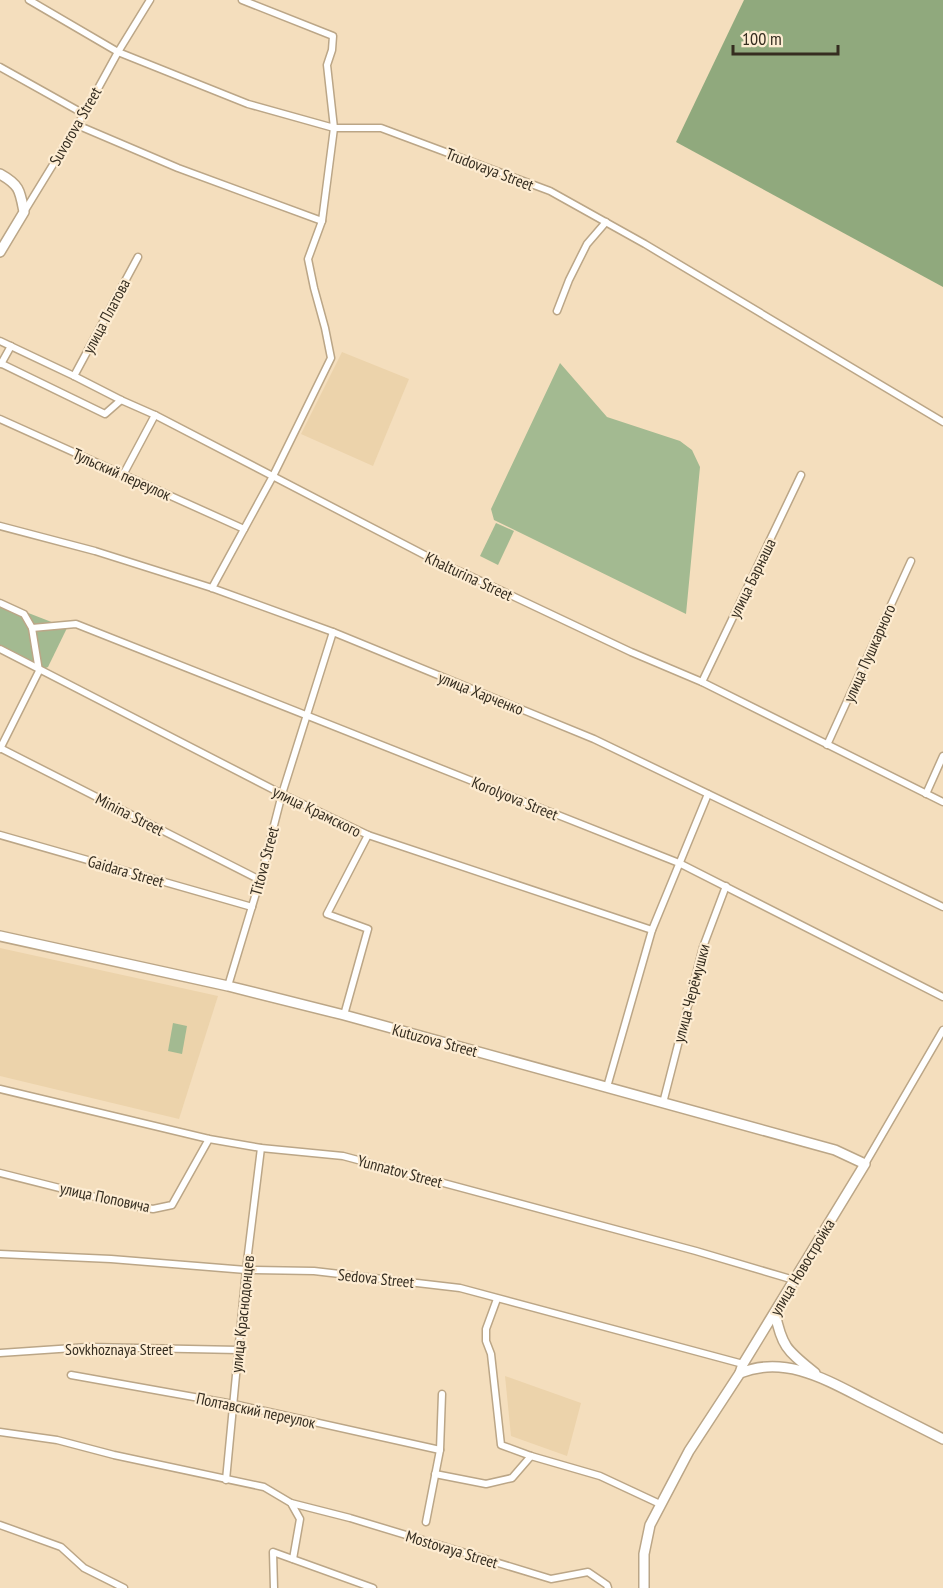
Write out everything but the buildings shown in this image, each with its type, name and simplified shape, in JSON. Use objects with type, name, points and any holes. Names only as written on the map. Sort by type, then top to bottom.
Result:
[{"type":"main road","points":[[0,174],[20,190],[24,212]]},
{"type":"main road","name":"Suvorova Street","points":[[0,252],[24,212]]},
{"type":"main road","name":"Kutuzova Street","points":[[0,936],[228,986],[344,1016],[835,1150],[865,1164]]},
{"type":"main road","name":"улица Новостройка","points":[[644,1588],[644,1554],[650,1525],[660,1504],[689,1451],[740,1373],[743,1364],[865,1164]]},
{"type":"main road","points":[[775,1313],[785,1346],[820,1376],[943,1438]]},
{"type":"main road","points":[[740,1373],[753,1368],[771,1367],[792,1368],[820,1376]]},
{"type":"street","name":"Trudovaya Street","points":[[29,0],[118,52],[248,104],[334,128],[381,128],[550,191],[676,262],[943,422]]},
{"type":"street","name":"Suvorova Street","points":[[24,212],[150,0]]},
{"type":"street","points":[[212,588],[273,476],[331,358],[308,259],[322,221],[334,128],[327,64],[332,50],[333,36],[242,0]]},
{"type":"street","points":[[0,67],[84,114]]},
{"type":"street","points":[[77,125],[178,168],[322,221]]},
{"type":"street","points":[[557,310],[587,244],[606,222]]},
{"type":"street","name":"улица Платова","points":[[74,376],[138,257]]},
{"type":"street","name":"Khalturina Street","points":[[0,341],[155,415],[442,564],[631,652],[702,682],[943,802]]},
{"type":"street","points":[[11,346],[0,363],[105,414],[121,400]]},
{"type":"street","points":[[123,475],[155,415]]},
{"type":"street","name":"Тульский переулок","points":[[0,419],[244,529]]},
{"type":"street","name":"улица Барнаша","points":[[702,682],[801,475]]},
{"type":"street","name":"улица Харченко","points":[[0,526],[87,548],[212,588],[333,632],[594,739],[943,907]]},
{"type":"street","name":"улица Пушкарного","points":[[827,745],[911,561]]},
{"type":"street","points":[[0,603],[24,614],[32,628],[39,670],[0,748]]},
{"type":"street","name":"Korolyova Street","points":[[32,628],[76,624],[680,863],[943,997]]},
{"type":"street","name":"Titova Street","points":[[228,986],[260,880],[282,794],[333,632]]},
{"type":"street","name":"улица Крамского","points":[[0,649],[282,794],[368,835],[652,930]]},
{"type":"street","name":"Minina Street","points":[[0,748],[260,880]]},
{"type":"street","points":[[926,794],[943,756]]},
{"type":"street","points":[[607,1087],[652,930],[708,794]]},
{"type":"street","name":"Gaidara Street","points":[[0,835],[252,906]]},
{"type":"street","points":[[344,1016],[368,929],[327,914],[368,835]]},
{"type":"street","name":"улица Черёмушки","points":[[663,1103],[703,947],[726,886]]},
{"type":"street","name":"улица Новостройка","points":[[865,1164],[943,1030]]},
{"type":"street","name":"Yunnatov Street","points":[[0,1089],[209,1139],[261,1148],[343,1156],[696,1251],[794,1280]]},
{"type":"street","name":"улица Поповича","points":[[0,1173],[127,1205],[153,1209],[172,1205],[209,1139]]},
{"type":"street","name":"улица Краснодонцев","points":[[226,1480],[246,1270],[261,1148]]},
{"type":"street","name":"Sedova Street","points":[[0,1254],[111,1258],[246,1270],[314,1271],[460,1288],[743,1364]]},
{"type":"street","points":[[497,1299],[486,1329],[486,1341],[491,1354],[501,1445],[600,1476],[660,1504]]},
{"type":"street","name":"Sovkhoznaya Street","points":[[0,1353],[88,1347],[238,1350]]},
{"type":"street","name":"Полтавский переулок","points":[[71,1376],[233,1404],[440,1450]]},
{"type":"street","points":[[426,1522],[440,1450],[442,1394]]},
{"type":"street","name":"Mostovaya Street","points":[[0,1432],[57,1440],[114,1455],[264,1487],[291,1503],[350,1518],[551,1579],[588,1572],[608,1588]]},
{"type":"street","points":[[435,1474],[486,1484],[512,1478],[531,1456]]},
{"type":"street","points":[[291,1503],[300,1519],[293,1559]]},
{"type":"street","points":[[0,1525],[61,1547],[84,1568],[124,1588]]},
{"type":"street","points":[[274,1588],[273,1552],[373,1588]]},
{"type":"shaded area","points":[[342,352],[409,379],[373,466],[301,434]]},
{"type":"shaded area","points":[[0,948],[218,996],[179,1119],[0,1076]]},
{"type":"shaded area","points":[[505,1376],[581,1403],[567,1456],[511,1436]]},
{"type":"green space","points":[[744,0],[943,0],[943,287],[676,142]]},
{"type":"green space","points":[[560,363],[607,417],[680,441],[692,450],[700,467],[686,614],[494,520],[491,509]]},
{"type":"green space","points":[[496,523],[514,531],[498,565],[480,556]]},
{"type":"green space","points":[[0,602],[67,628],[48,667],[39,671],[0,649]]},
{"type":"green space","points":[[173,1023],[187,1026],[182,1054],[168,1051]]}]
